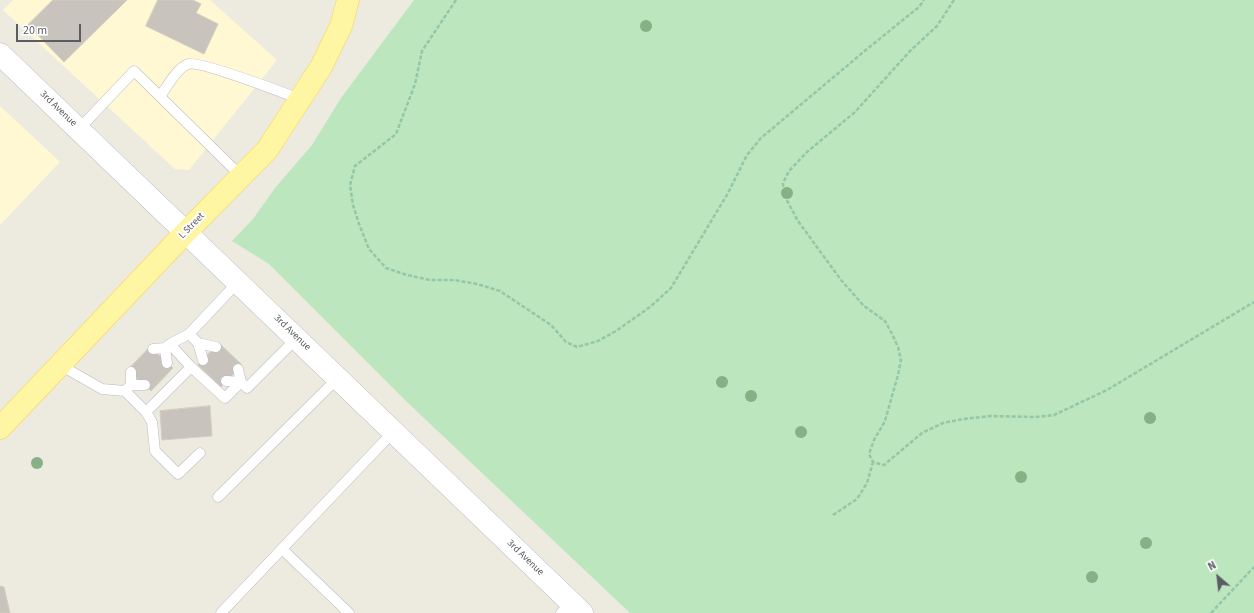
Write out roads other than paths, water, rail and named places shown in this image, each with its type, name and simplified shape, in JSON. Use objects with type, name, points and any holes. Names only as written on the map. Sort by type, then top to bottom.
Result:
[{"type":"main road","name":"L Street","points":[[0,428],[186,232],[267,150],[321,66],[342,26],[348,0]]},
{"type":"main road","name":"3rd Avenue","points":[[0,54],[394,431],[571,609]]},
{"type":"lane","points":[[160,96],[180,69],[190,63],[208,66],[300,99]]},
{"type":"lane","points":[[79,130],[134,71],[241,176]]},
{"type":"lane","points":[[153,350],[168,346],[189,334],[238,282]]},
{"type":"lane","points":[[189,334],[198,343],[203,360]]},
{"type":"lane","points":[[238,369],[241,382],[247,388],[297,338]]},
{"type":"lane","points":[[198,343],[216,347]]},
{"type":"lane","points":[[167,363],[168,346]]},
{"type":"lane","points":[[168,346],[225,398],[241,382]]},
{"type":"lane","points":[[60,364],[102,389],[128,388],[145,385]]},
{"type":"lane","points":[[146,412],[191,367]]},
{"type":"lane","points":[[131,372],[128,388],[152,422],[154,451],[178,474],[200,454]]},
{"type":"lane","points":[[218,497],[338,378]]},
{"type":"lane","points":[[226,381],[241,382]]},
{"type":"lane","points":[[221,613],[394,431]]},
{"type":"lane","points":[[282,549],[349,613]]}]
